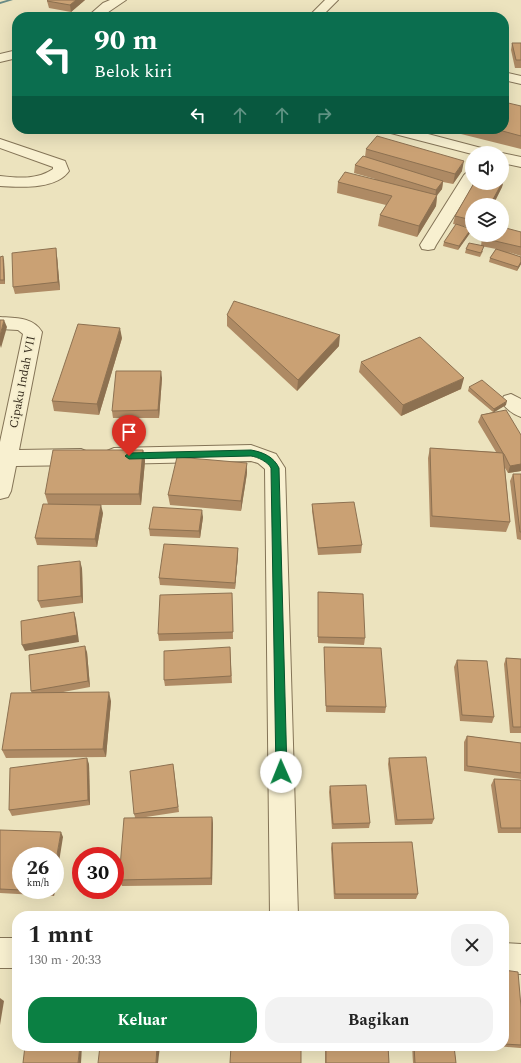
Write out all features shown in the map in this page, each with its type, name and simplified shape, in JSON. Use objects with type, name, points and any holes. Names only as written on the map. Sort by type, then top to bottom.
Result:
[{"type":"street","points":[[99,12],[107,6],[120,0]]},
{"type":"street","points":[[319,12],[332,0]]},
{"type":"street","points":[[0,58],[12,55]]},
{"type":"street","points":[[509,77],[521,80]]},
{"type":"street","points":[[411,134],[465,148]]},
{"type":"street","points":[[0,143],[60,164],[61,171],[53,177],[36,182],[21,183],[0,180]]},
{"type":"street","points":[[509,159],[521,162]]},
{"type":"street","points":[[428,245],[465,186]]},
{"type":"street","name":"Cipaku Indah VII","points":[[0,323],[22,324],[33,332],[0,491]]},
{"type":"street","points":[[7,458],[251,453],[258,454],[272,462],[275,468],[284,911]]},
{"type":"street","points":[[0,953],[12,953]]},
{"type":"street","points":[[509,958],[521,959]]},
{"type":"building","points":[[76,0],[70,5],[47,1]]},
{"type":"building","points":[[512,43],[521,43],[521,60],[516,60]]},
{"type":"building","points":[[509,103],[521,106],[521,136],[509,133]]},
{"type":"building","points":[[377,136],[464,161],[455,174],[366,149]]},
{"type":"building","points":[[363,156],[443,181],[436,190],[355,165]]},
{"type":"building","points":[[345,172],[437,195],[419,226],[380,215],[392,196],[338,182]]},
{"type":"building","points":[[470,190],[498,190],[494,198],[465,198]]},
{"type":"building","points":[[465,199],[465,218],[455,216]]},
{"type":"building","points":[[456,224],[465,227],[465,238],[459,246],[444,242]]},
{"type":"building","points":[[509,229],[521,232],[521,247],[499,242],[509,242]]},
{"type":"building","points":[[469,243],[484,246],[481,253],[466,249]]},
{"type":"building","points":[[56,248],[58,282],[13,287],[12,253]]},
{"type":"building","points":[[496,249],[521,257],[521,262],[518,267],[490,258]]},
{"type":"building","points":[[3,256],[4,280],[0,280],[0,257]]},
{"type":"building","points":[[234,301],[340,335],[298,380],[227,315]]},
{"type":"building","points":[[0,320],[4,320],[0,336]]},
{"type":"building","points":[[78,324],[120,328],[97,404],[52,401]]},
{"type":"building","points":[[420,337],[464,378],[403,405],[361,362]]},
{"type":"building","points":[[116,371],[161,371],[158,410],[112,411]]},
{"type":"building","points":[[482,380],[507,401],[494,409],[469,387]]},
{"type":"building","points":[[506,410],[521,435],[521,464],[510,466],[481,415]]},
{"type":"building","points":[[430,448],[503,453],[510,522],[432,516]]},
{"type":"building","points":[[53,450],[143,450],[139,494],[45,494]]},
{"type":"building","points":[[177,457],[247,463],[241,501],[168,495]]},
{"type":"building","points":[[513,474],[521,474],[521,532],[520,532]]},
{"type":"building","points":[[354,502],[362,545],[318,548],[312,504]]},
{"type":"building","points":[[43,504],[101,505],[95,539],[35,538]]},
{"type":"building","points":[[153,507],[202,510],[199,531],[149,529]]},
{"type":"building","points":[[164,544],[238,548],[235,583],[159,578]]},
{"type":"building","points":[[80,561],[81,596],[38,601],[38,566]]},
{"type":"building","points":[[318,592],[363,594],[365,638],[318,637]]},
{"type":"building","points":[[232,593],[233,632],[158,634],[160,595]]},
{"type":"building","points":[[74,612],[77,635],[22,645],[21,621]]},
{"type":"building","points":[[85,646],[88,681],[31,691],[29,655]]},
{"type":"building","points":[[230,647],[231,676],[164,680],[164,651]]},
{"type":"building","points":[[324,647],[381,648],[386,707],[326,706]]},
{"type":"building","points":[[506,658],[521,659],[521,727],[513,727]]},
{"type":"building","points":[[457,660],[487,661],[494,717],[462,715]]},
{"type":"building","points":[[109,692],[103,749],[2,750],[11,693]]},
{"type":"building","points":[[467,736],[521,743],[521,773],[467,766]]},
{"type":"building","points":[[426,757],[434,819],[397,820],[389,758]]},
{"type":"building","points":[[87,758],[88,800],[9,810],[10,768]]},
{"type":"building","points":[[173,764],[178,807],[134,814],[130,771]]},
{"type":"building","points":[[494,779],[521,780],[521,828],[501,828]]},
{"type":"building","points":[[366,785],[370,823],[333,824],[330,786]]},
{"type":"building","points":[[212,817],[211,878],[124,880],[124,847],[122,847],[124,818]]},
{"type":"building","points":[[0,830],[61,832],[58,847],[12,847],[12,890],[0,889]]},
{"type":"building","points":[[412,842],[418,894],[335,894],[332,843]]},
{"type":"building","points":[[509,971],[518,972],[521,1007],[521,1045],[509,1044]]},
{"type":"building","points":[[24,1051],[79,1051],[78,1063],[23,1063]]},
{"type":"building","points":[[99,1051],[157,1051],[156,1063],[98,1063]]},
{"type":"building","points":[[231,1051],[301,1051],[301,1063],[230,1063]]},
{"type":"building","points":[[326,1051],[388,1051],[389,1063],[326,1063]]},
{"type":"building","points":[[414,1051],[455,1051],[456,1063],[415,1063]]},
{"type":"waterway","points":[[0,3],[11,0]]},
{"type":"route","points":[[129,456],[251,453],[258,454],[272,462],[275,468],[281,772]]}]
